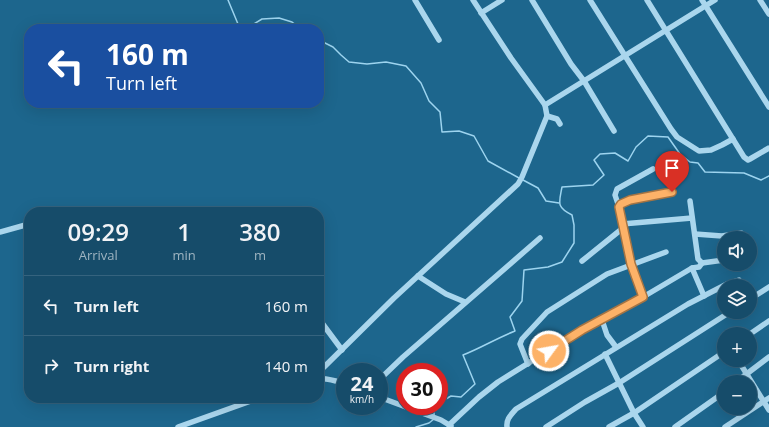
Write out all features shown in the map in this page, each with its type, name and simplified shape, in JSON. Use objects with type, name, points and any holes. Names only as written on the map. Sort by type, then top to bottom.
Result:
[{"type":"street","points":[[415,0],[439,40]]},
{"type":"street","points":[[324,367],[418,276],[518,184],[547,116],[545,105],[511,58],[473,0]]},
{"type":"street","points":[[481,13],[502,0]]},
{"type":"street","points":[[532,0],[614,131]]},
{"type":"street","points":[[590,0],[624,56],[677,137],[699,151],[711,150],[733,139]]},
{"type":"street","points":[[647,0],[744,157],[748,160],[769,148]]},
{"type":"street","points":[[702,0],[769,107]]},
{"type":"street","points":[[545,105],[715,0]]},
{"type":"street","points":[[760,0],[769,14]]},
{"type":"street","points":[[547,116],[557,119],[560,124]]},
{"type":"street","points":[[643,297],[631,264],[615,195],[617,189],[653,169]]},
{"type":"street","points":[[619,207],[621,204],[630,200],[672,192]]},
{"type":"street","points":[[690,201],[698,260],[702,263]]},
{"type":"street","points":[[582,261],[623,226],[692,218]]},
{"type":"street","points":[[0,232],[24,225]]},
{"type":"street","points":[[695,234],[717,236]]},
{"type":"street","points":[[388,371],[465,302],[540,238]]},
{"type":"street","points":[[528,364],[520,344],[522,339],[547,312],[607,274],[666,252]]},
{"type":"street","points":[[388,400],[441,420],[450,426],[480,396],[498,382],[582,330],[643,297],[692,268],[699,267],[702,263],[717,261]]},
{"type":"street","points":[[692,268],[704,296]]},
{"type":"street","points":[[418,276],[446,294],[465,302]]},
{"type":"street","points":[[757,295],[769,287]]},
{"type":"street","points":[[507,427],[506,422],[508,418],[516,409],[688,304],[717,289]]},
{"type":"street","points":[[546,427],[585,402],[619,383],[719,319]]},
{"type":"street","points":[[602,320],[607,335],[616,347]]},
{"type":"street","points":[[757,329],[769,321]]},
{"type":"street","points":[[324,325],[342,350]]},
{"type":"street","points":[[605,354],[643,427]]},
{"type":"street","points":[[609,427],[717,357]]},
{"type":"street","points":[[746,374],[769,357]]},
{"type":"street","points":[[742,367],[767,400],[769,410]]},
{"type":"street","points":[[324,379],[336,380]]},
{"type":"street","points":[[675,427],[717,397]]},
{"type":"street","points":[[725,427],[767,400]]},
{"type":"street","points":[[178,427],[245,403]]},
{"type":"waterway","points":[[228,0],[238,24]]},
{"type":"waterway","points":[[254,24],[262,19],[279,18],[295,24]]},
{"type":"waterway","points":[[324,42],[333,47],[349,62],[367,64],[386,62],[406,66],[421,83],[429,101],[440,112],[442,132],[459,131],[474,136],[488,161],[519,178]]},
{"type":"waterway","points":[[448,398],[451,396],[461,397],[475,384],[463,355],[515,331],[510,317],[522,301],[524,270],[548,267],[562,262],[574,243],[574,225],[572,215],[563,210],[560,204],[562,187],[593,185],[604,175],[594,160],[600,154],[615,153],[628,161],[636,147],[648,136],[668,137],[680,154],[690,162],[698,163],[705,172],[744,173],[761,180],[769,176]]},
{"type":"waterway","points":[[523,180],[538,188],[546,201],[559,203]]},
{"type":"waterway","points":[[416,427],[429,423],[434,419]]},
{"type":"route","points":[[549,351],[582,330],[643,297],[631,264],[619,207],[621,204],[630,200],[672,192]]}]
